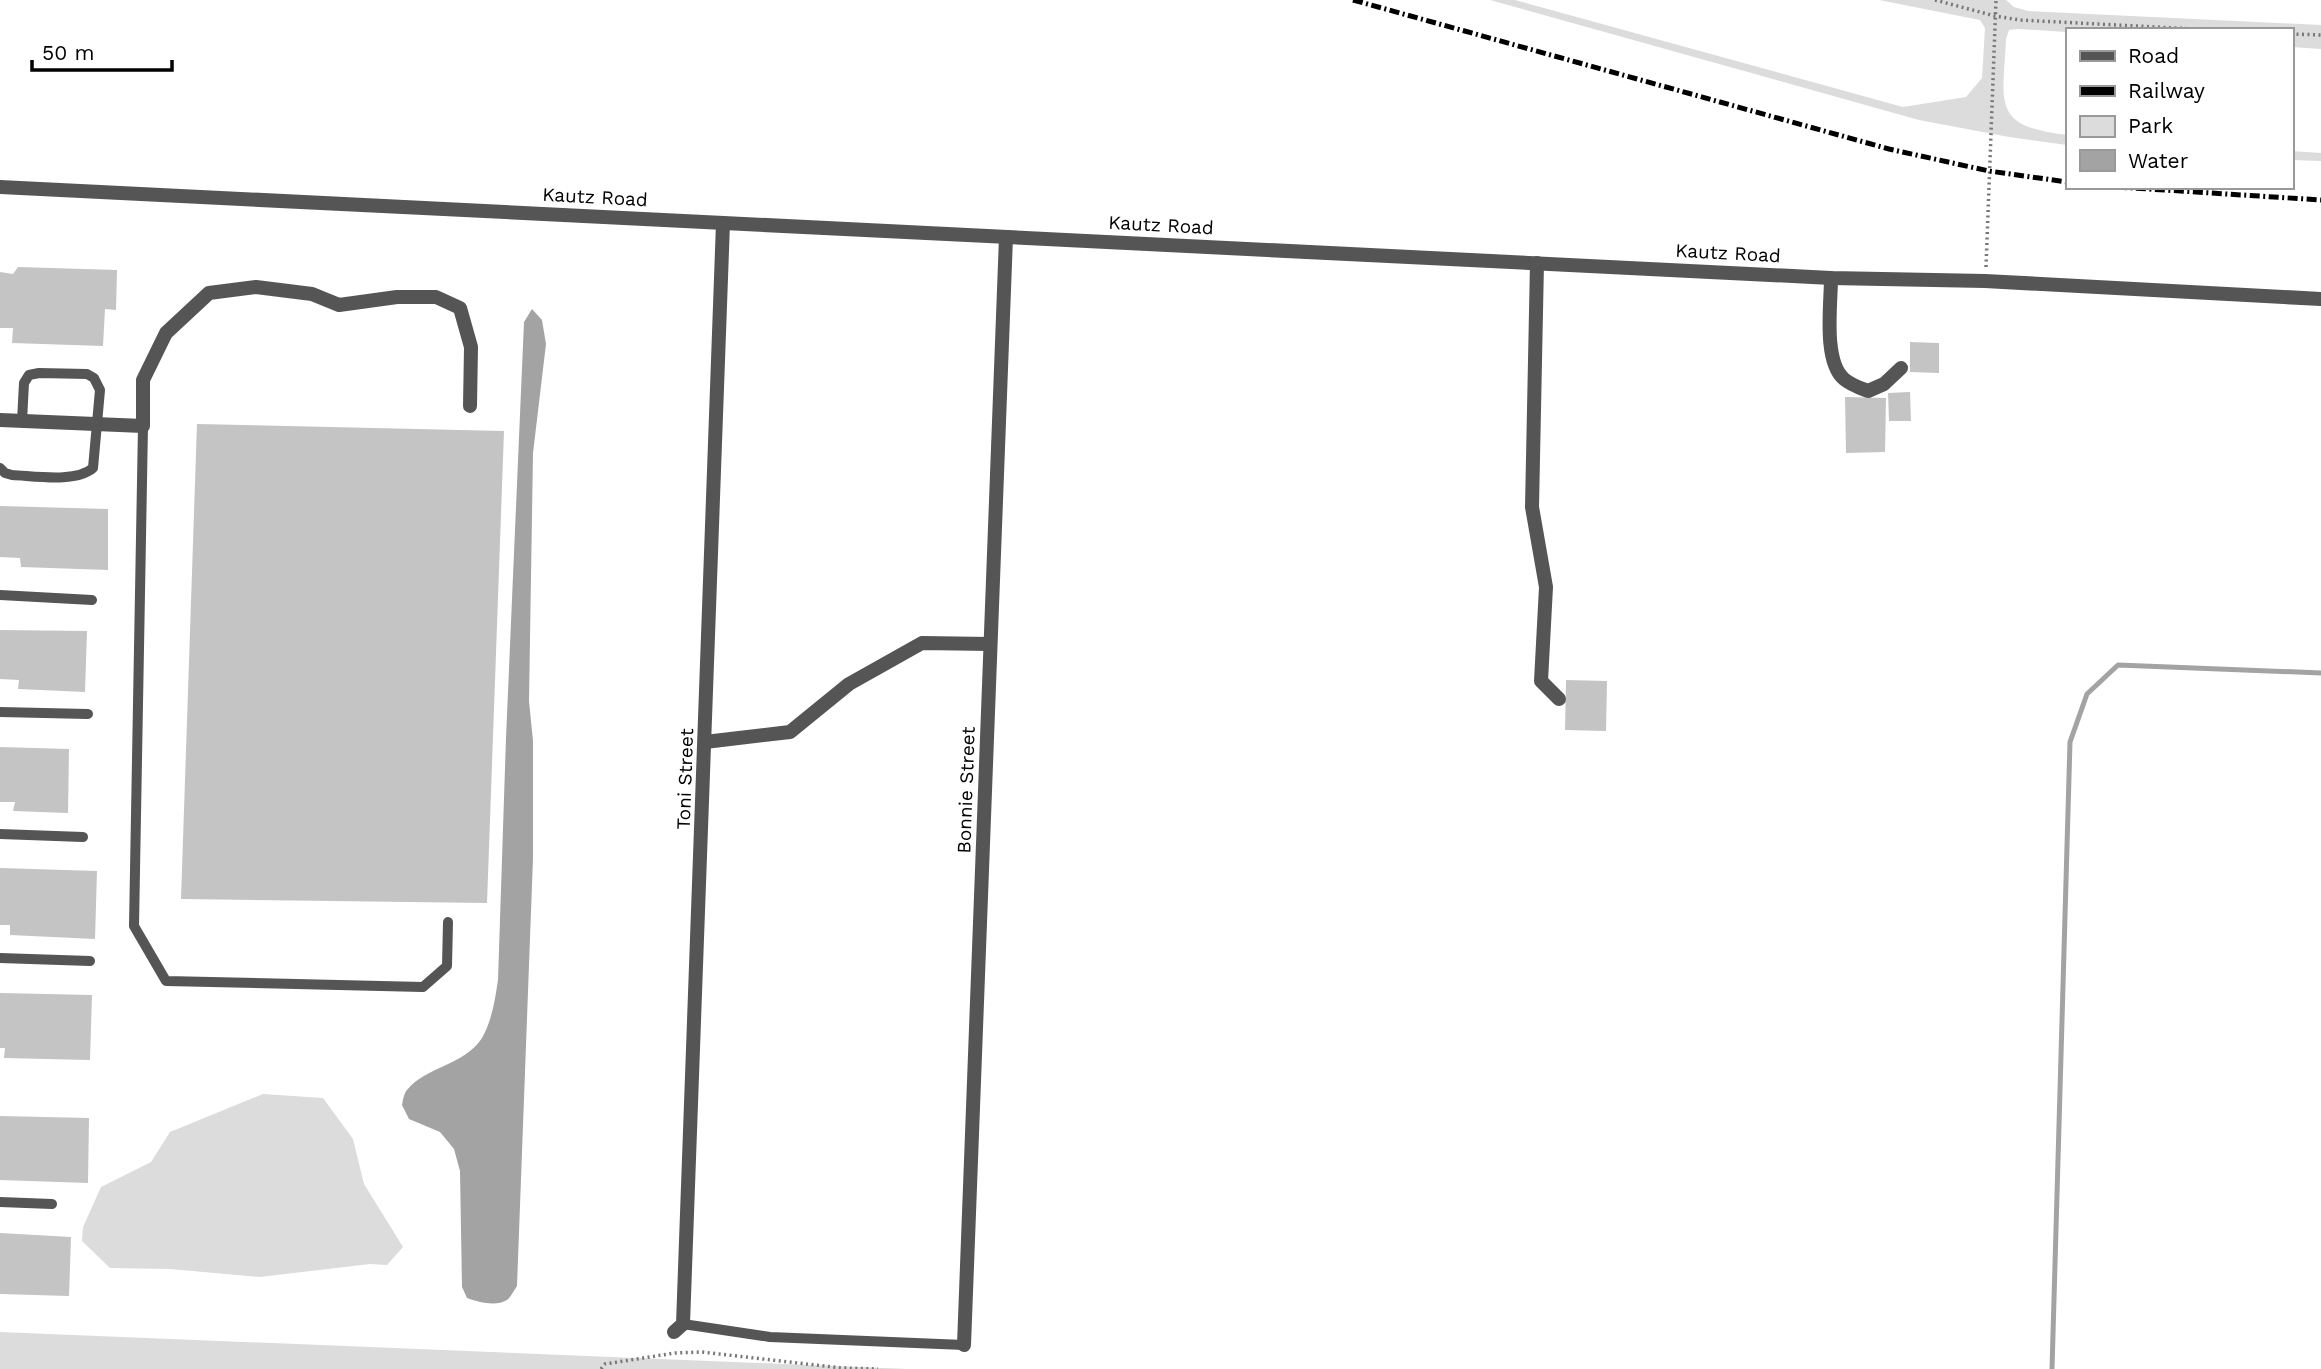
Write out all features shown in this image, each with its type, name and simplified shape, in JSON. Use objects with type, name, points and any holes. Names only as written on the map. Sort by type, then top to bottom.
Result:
[{"type":"street","name":"Kautz Road","points":[[0,187],[1831,278],[1985,281],[2321,299]]},
{"type":"street","name":"Toni Street","points":[[678,1328],[705,743],[723,223]]},
{"type":"street","name":"Bonnie Street","points":[[964,1345],[1006,237]]},
{"type":"street","points":[[1537,263],[1532,507],[1546,587],[1541,681],[1559,699]]},
{"type":"street","points":[[1831,278],[1831,347],[1834,362],[1842,377],[1868,391],[1884,384],[1901,368]]},
{"type":"street","points":[[0,420],[143,426],[143,380],[166,333],[209,293],[256,287],[312,294],[339,305],[397,297],[436,297],[460,308],[471,347],[470,406]]},
{"type":"street","points":[[705,743],[790,732],[849,684],[922,643],[990,644]]},
{"type":"lane","points":[[0,468],[12,475],[72,477],[86,474],[93,468],[100,390],[94,378],[87,374],[29,375],[24,383],[22,421]]},
{"type":"lane","points":[[143,426],[134,926],[166,981],[423,987],[447,966],[448,922]]},
{"type":"lane","points":[[0,595],[92,600]]},
{"type":"lane","points":[[0,712],[88,714]]},
{"type":"lane","points":[[0,834],[83,837]]},
{"type":"lane","points":[[0,958],[90,961]]},
{"type":"lane","points":[[0,1202],[52,1204]]},
{"type":"lane","points":[[678,1328],[770,1337],[964,1345]]},
{"type":"path","points":[[1935,0],[2020,20],[2175,28]]},
{"type":"path","points":[[1985,281],[1996,0]]},
{"type":"path","points":[[2293,34],[2321,35]]},
{"type":"path","points":[[601,1369],[605,1364],[676,1353],[702,1352],[842,1368],[878,1369]]},
{"type":"green space","points":[[1490,0],[1515,0],[1903,107],[1966,97],[1982,78],[1985,28],[1980,20],[1879,0],[2006,0],[2014,7],[2028,11],[2321,25],[2321,49],[2293,47],[2293,28],[2066,28],[2066,32],[2009,30],[2004,80],[2007,108],[2014,118],[2025,125],[2066,135],[2066,145],[1919,120]]},
{"type":"green space","points":[[2293,151],[2321,153],[2321,161],[2293,160]]},
{"type":"green space","points":[[263,1094],[323,1098],[353,1139],[364,1184],[403,1247],[387,1265],[370,1264],[260,1277],[170,1269],[110,1268],[82,1241],[83,1227],[101,1187],[151,1162],[170,1132]]},
{"type":"green space","points":[[0,1332],[908,1369],[0,1369]]},
{"type":"water","points":[[532,309],[542,320],[546,344],[533,453],[529,701],[533,741],[533,858],[517,1286],[507,1300],[492,1303],[467,1298],[462,1287],[460,1171],[454,1149],[440,1132],[409,1119],[402,1105],[406,1091],[415,1082],[475,1047],[491,1017],[497,987],[524,322]]},
{"type":"building","points":[[18,267],[117,270],[116,310],[105,309],[103,346],[12,343],[13,328],[0,328],[0,272],[13,274]]},
{"type":"building","points":[[1910,342],[1939,343],[1939,373],[1910,372]]},
{"type":"building","points":[[1910,392],[1911,421],[1889,421],[1888,393]]},
{"type":"building","points":[[1845,397],[1886,398],[1885,452],[1846,453]]},
{"type":"building","points":[[197,424],[504,431],[487,903],[181,899]]},
{"type":"building","points":[[0,506],[108,509],[108,570],[21,567],[20,558],[0,557]]},
{"type":"building","points":[[0,630],[87,631],[85,692],[18,689],[19,680],[0,679]]},
{"type":"building","points":[[1566,680],[1607,681],[1606,731],[1565,730]]},
{"type":"building","points":[[0,747],[69,749],[68,813],[13,811],[15,802],[0,802]]},
{"type":"building","points":[[0,868],[97,871],[95,939],[10,935],[10,925],[0,925]]},
{"type":"building","points":[[0,993],[92,995],[90,1060],[4,1058],[5,1048],[0,1048]]},
{"type":"building","points":[[0,1116],[89,1118],[88,1183],[0,1180]]},
{"type":"building","points":[[0,1233],[71,1237],[69,1296],[0,1294]]},
{"type":"waterway","points":[[2052,1369],[2070,742],[2087,694],[2118,665],[2321,673]]},
{"type":"railway","points":[[1353,0],[1889,149],[1989,171],[2066,182]]},
{"type":"railway","points":[[2148,189],[2321,200]]}]
